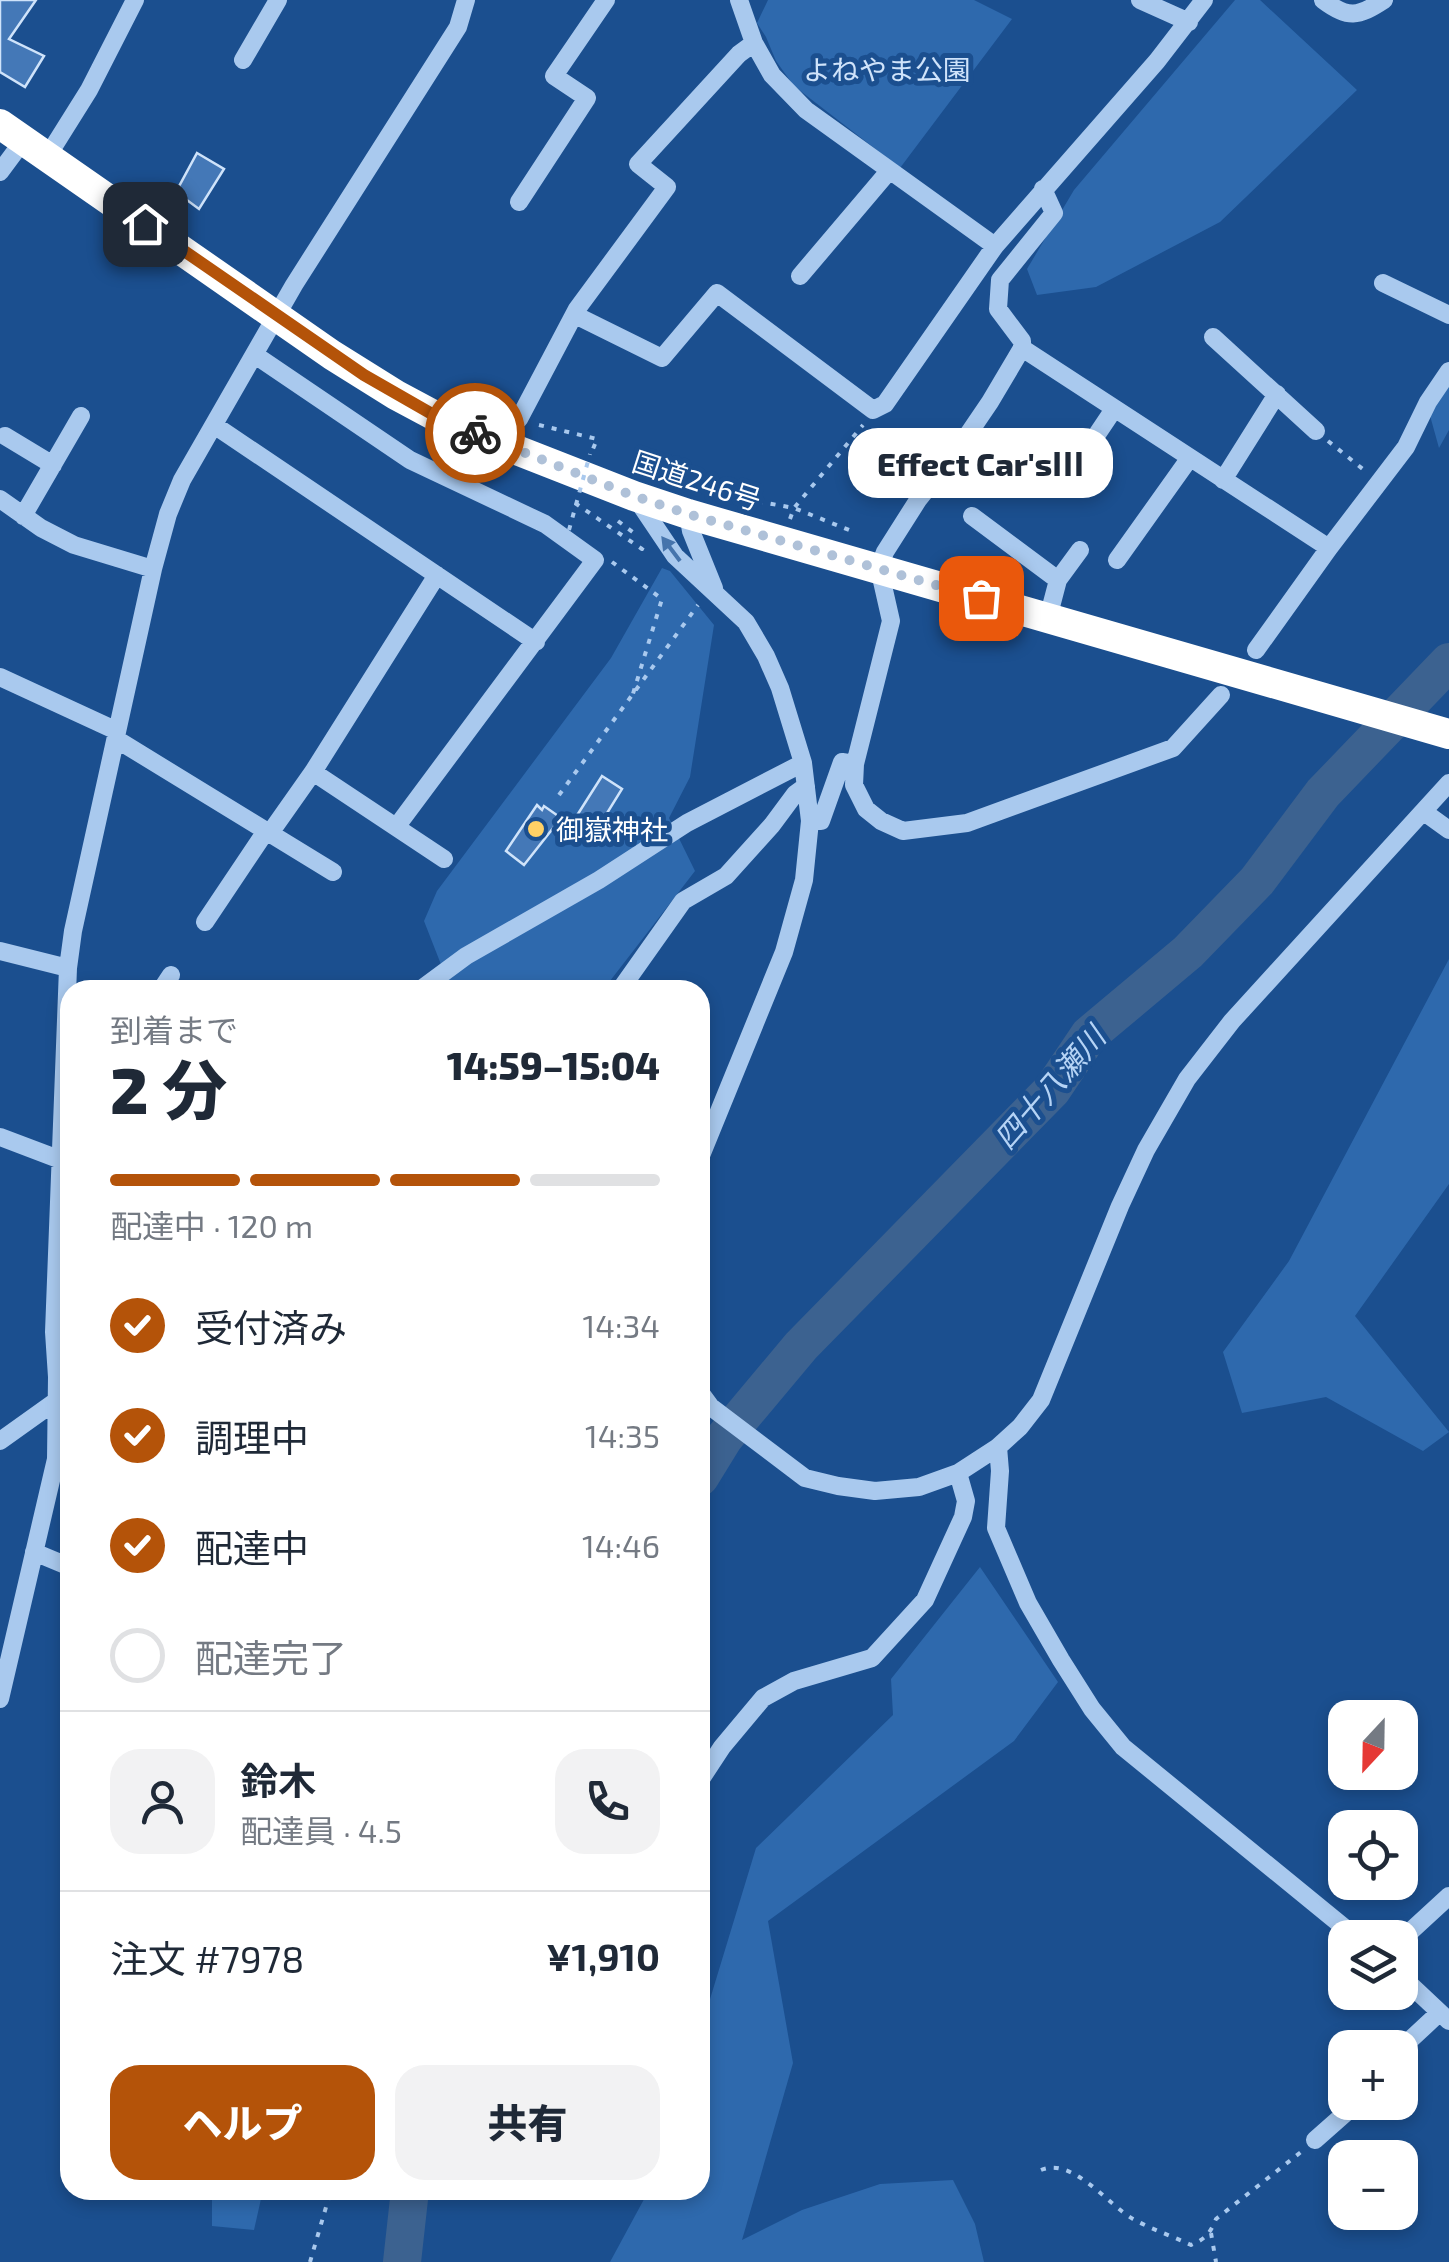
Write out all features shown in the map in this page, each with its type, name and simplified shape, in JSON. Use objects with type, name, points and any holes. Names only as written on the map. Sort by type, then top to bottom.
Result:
[{"type":"highway","name":"国道246号","points":[[23,141],[396,395],[626,509],[688,514],[1449,734]]},
{"type":"street","points":[[0,172],[23,141],[89,90],[134,0]]},
{"type":"street","points":[[243,60],[278,0]]},
{"type":"street","points":[[68,980],[74,931],[116,735],[168,514],[182,480],[277,315],[458,28],[466,0]]},
{"type":"street","points":[[518,202],[587,98],[554,76],[606,0]]},
{"type":"street","points":[[738,0],[754,43],[772,74],[806,110],[995,246]]},
{"type":"street","points":[[1140,0],[1188,22]]},
{"type":"street","points":[[575,315],[662,358],[717,293],[873,410],[885,404],[995,246],[1157,61],[1204,0]]},
{"type":"street","points":[[1323,0],[1338,12],[1355,15],[1384,0]]},
{"type":"street","points":[[519,420],[577,309],[667,187],[638,164],[754,43]]},
{"type":"street","points":[[800,276],[890,171]]},
{"type":"street","points":[[1043,189],[1054,212],[1000,280],[998,309],[1022,342],[1022,348],[954,455],[888,545],[880,568],[891,621],[855,764],[854,785],[866,808],[881,821],[903,830],[966,823],[1172,748],[1221,695]]},
{"type":"street","points":[[1383,283],[1449,314]]},
{"type":"street","points":[[1225,340],[1316,431]]},
{"type":"street","points":[[1022,348],[1329,548]]},
{"type":"street","points":[[255,355],[410,460],[546,524],[594,560],[397,826]]},
{"type":"street","points":[[1256,650],[1406,447],[1428,402],[1449,371]]},
{"type":"street","points":[[1223,480],[1277,394]]},
{"type":"street","points":[[1069,476],[1114,408]]},
{"type":"street","points":[[23,516],[81,416]]},
{"type":"street","points":[[214,425],[536,642]]},
{"type":"street","points":[[4,436],[53,466]]},
{"type":"street","points":[[1117,560],[1124,536],[1189,459]]},
{"type":"street","points":[[0,499],[74,545],[154,569]]},
{"type":"street","points":[[626,509],[746,622],[780,688],[803,763],[810,821],[804,880],[784,952],[710,1133]]},
{"type":"street","points":[[688,514],[713,591]]},
{"type":"street","points":[[972,516],[1058,580]]},
{"type":"street","points":[[1048,618],[1058,580],[1080,550]]},
{"type":"street","points":[[205,922],[313,772],[436,575]]},
{"type":"street","points":[[0,678],[116,735],[333,872]]},
{"type":"street","points":[[810,821],[821,821],[842,762],[855,764]]},
{"type":"street","points":[[434,980],[466,956],[599,880],[686,823],[803,763]]},
{"type":"street","points":[[313,772],[444,859]]},
{"type":"street","points":[[710,1403],[805,1478],[838,1486],[876,1491],[919,1487],[958,1473],[998,1447],[1020,1428],[1041,1400],[1120,1206],[1146,1150],[1187,1080],[1232,1021],[1449,782]]},
{"type":"street","points":[[627,980],[684,901],[726,876],[806,786]]},
{"type":"street","points":[[1424,812],[1449,830]]},
{"type":"street","points":[[0,950],[68,968]]},
{"type":"street","points":[[0,1137],[60,1160]]},
{"type":"street","points":[[60,1185],[54,1332],[60,1373]]},
{"type":"street","points":[[0,1440],[60,1389]]},
{"type":"street","points":[[0,1699],[56,1460],[60,1411]]},
{"type":"street","points":[[998,1447],[996,1528],[1028,1603],[1092,1709],[1123,1747],[1335,1920]]},
{"type":"street","points":[[710,1765],[764,1698],[794,1681],[872,1658],[925,1600],[963,1518],[966,1502],[958,1473]]},
{"type":"street","points":[[34,1552],[60,1563]]},
{"type":"street","points":[[1418,1924],[1449,1896]]},
{"type":"street","points":[[1418,1992],[1444,2017],[1418,2035]]},
{"type":"street","points":[[1316,2140],[1338,2120]]},
{"type":"path","points":[[794,508],[873,410]]},
{"type":"path","points":[[519,420],[596,439],[569,530]]},
{"type":"path","points":[[1316,431],[1379,483]]},
{"type":"path","points":[[745,499],[794,508],[854,532]]},
{"type":"path","points":[[576,503],[642,549]]},
{"type":"path","points":[[626,509],[646,542]]},
{"type":"path","points":[[600,553],[662,599],[632,697]]},
{"type":"path","points":[[560,795],[713,591]]},
{"type":"path","points":[[1041,2170],[1052,2165],[1064,2168],[1131,2218],[1191,2245],[1206,2239],[1216,2219],[1316,2140]]},
{"type":"path","points":[[310,2262],[328,2200]]},
{"type":"path","points":[[1211,2232],[1216,2262]]},
{"type":"green space","name":"よねやま公園","points":[[768,0],[974,0],[1012,19],[900,168],[794,86],[757,23]]},
{"type":"green space","points":[[1235,0],[1260,0],[1357,90],[1220,222],[1096,287],[1037,295],[1027,269],[1074,190]]},
{"type":"green space","points":[[1449,378],[1449,430],[1439,448],[1429,412]]},
{"type":"green space","points":[[662,568],[670,571],[714,625],[690,777],[669,818],[695,871],[611,980],[447,980],[424,921],[437,891],[611,658]]},
{"type":"green space","points":[[1449,959],[1449,1184],[1355,1316],[1449,1432],[1423,1451],[1326,1397],[1242,1413],[1223,1352],[1289,1261]]},
{"type":"green space","points":[[980,1567],[1058,1682],[1014,1741],[768,1921],[793,2063],[742,2240],[802,2210],[880,2184],[953,2180],[975,2224],[984,2262],[610,2262],[644,2200],[710,2200],[710,1999],[756,1848],[893,1715],[891,1679]]},
{"type":"green space","points":[[212,2200],[261,2200],[254,2230],[212,2226]]},
{"type":"building","points":[[0,0],[36,0],[9,39],[44,56],[25,87],[0,72]]},
{"type":"building","points":[[197,153],[224,169],[199,209],[176,192]]},
{"type":"building","points":[[602,776],[622,789],[596,831],[576,817]]},
{"type":"building","name":"御嶽神社","points":[[537,805],[561,818],[524,865],[506,851]]},
{"type":"waterway","name":"四十八瀬川","points":[[710,1461],[724,1438],[801,1346],[1052,1090],[1089,1035],[1188,952],[1257,881],[1323,793],[1449,662]]},
{"type":"waterway","name":"四十八瀬川","points":[[402,2262],[409,2200]]},
{"type":"way so far","points":[[475,433],[688,514],[981,598]]},
{"type":"place","name":"Effect Car'sⅢ","points":[[981,598]]},
{"type":"place","name":"御嶽神社","points":[[536,829]]},
{"type":"route","points":[[145,224],[332,355],[396,395],[475,433]]}]
